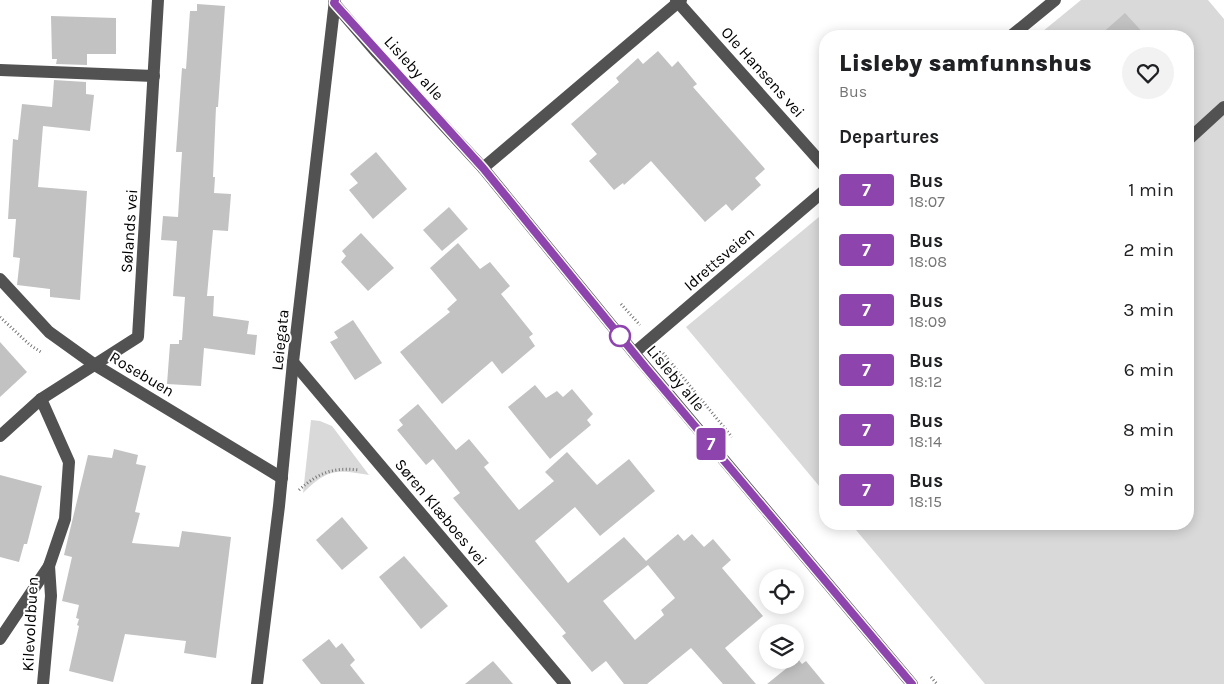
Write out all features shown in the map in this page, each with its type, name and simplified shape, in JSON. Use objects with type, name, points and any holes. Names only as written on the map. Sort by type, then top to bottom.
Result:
[{"type":"street","name":"Sølands vei","points":[[95,365],[138,337],[158,0]]},
{"type":"street","points":[[1018,30],[1055,0]]},
{"type":"street","points":[[483,168],[679,1]]},
{"type":"street","name":"Ole Hansens vei","points":[[679,1],[819,160]]},
{"type":"street","name":"Lisleby alle","points":[[335,2],[483,168],[634,353],[912,684]]},
{"type":"street","name":"Leiegata","points":[[257,684],[335,2]]},
{"type":"street","points":[[0,70],[154,76]]},
{"type":"street","points":[[1194,134],[1224,107]]},
{"type":"street","name":"Idrettsveien","points":[[634,353],[819,195]]},
{"type":"street","name":"Rosebuen","points":[[0,279],[49,332],[95,365],[282,478]]},
{"type":"street","name":"Søren Klæboes vei","points":[[293,362],[565,684]]},
{"type":"street","points":[[0,436],[41,399],[95,365]]},
{"type":"street","name":"Kilevoldbuen","points":[[0,639],[49,566],[65,519],[69,462],[41,399]]},
{"type":"street","name":"Kilevoldbuen","points":[[43,684],[51,596],[49,566]]},
{"type":"path","points":[[295,494],[309,481],[322,473],[337,468],[362,470]]},
{"type":"shaded area","points":[[1081,0],[1208,0],[1224,19],[1224,684],[985,684],[856,530],[1194,530],[1194,30],[1044,30]]},
{"type":"shaded area","points":[[819,217],[819,486],[686,327]]},
{"type":"shaded area","points":[[311,420],[320,421],[332,426],[369,475],[348,472],[333,473],[319,479],[303,493]]},
{"type":"building","points":[[197,4],[225,6],[218,107],[216,107],[213,177],[215,177],[214,193],[231,194],[228,231],[213,230],[207,296],[214,296],[213,316],[249,321],[247,334],[257,335],[255,355],[204,348],[201,386],[167,384],[170,344],[179,344],[179,340],[182,340],[185,297],[173,296],[177,241],[161,240],[163,216],[178,217],[182,152],[176,152],[182,68],[186,69],[190,11],[197,11]]},
{"type":"building","points":[[1125,13],[1141,30],[1106,30]]},
{"type":"building","points":[[51,16],[116,18],[116,54],[87,54],[87,65],[56,64],[57,59],[52,59]]},
{"type":"building","points":[[658,51],[672,67],[678,61],[697,84],[693,87],[765,169],[755,178],[761,185],[732,211],[726,204],[705,222],[651,161],[624,185],[623,183],[614,190],[589,161],[597,154],[571,124],[619,82],[616,78],[638,58],[643,64]]},
{"type":"building","points":[[54,80],[86,82],[86,94],[94,95],[90,131],[43,126],[38,187],[87,191],[80,300],[50,297],[50,289],[17,285],[20,258],[13,257],[16,219],[8,219],[13,139],[18,140],[22,104],[52,107]]},
{"type":"building","points":[[376,152],[407,189],[373,219],[349,190],[358,183],[350,174]]},
{"type":"building","points":[[449,207],[468,229],[442,251],[423,230]]},
{"type":"building","points":[[361,233],[394,268],[368,291],[341,262],[346,256],[342,251]]},
{"type":"building","points":[[458,243],[480,269],[490,262],[510,286],[501,294],[533,334],[529,337],[535,346],[502,374],[492,361],[442,404],[400,352],[450,312],[447,309],[457,300],[430,268]]},
{"type":"building","points":[[353,320],[382,363],[355,380],[330,342],[338,338],[334,332]]},
{"type":"building","points":[[0,342],[27,372],[0,397]]},
{"type":"building","points":[[535,385],[546,398],[557,391],[563,397],[572,389],[593,414],[587,420],[591,425],[550,459],[508,407]]},
{"type":"building","points":[[418,404],[456,450],[469,439],[489,463],[484,467],[519,510],[554,481],[545,472],[567,452],[597,485],[629,459],[655,491],[600,536],[575,507],[535,541],[568,583],[624,537],[646,561],[678,534],[684,541],[692,534],[704,547],[713,539],[731,560],[722,568],[759,611],[759,614],[763,616],[725,648],[756,684],[723,684],[691,648],[647,684],[624,684],[606,661],[592,672],[562,636],[566,633],[453,498],[460,493],[433,459],[426,465],[397,430],[403,425],[399,420]],"holes":[[[648,565],[675,598],[661,610],[664,615],[635,640],[603,601]]]},
{"type":"building","points":[[114,449],[138,455],[136,464],[146,466],[135,512],[140,513],[132,543],[179,547],[182,531],[231,537],[216,658],[184,653],[186,641],[125,634],[113,682],[69,671],[79,626],[77,625],[79,619],[76,618],[79,605],[62,601],[72,557],[64,555],[88,455],[112,458]]},
{"type":"building","points":[[0,475],[42,486],[27,544],[24,544],[19,562],[0,557]]},
{"type":"building","points":[[342,517],[368,548],[342,570],[316,540]]},
{"type":"building","points":[[404,556],[448,606],[421,629],[379,577]]},
{"type":"building","points":[[329,639],[336,648],[342,643],[355,660],[350,665],[365,684],[321,684],[302,660]]},
{"type":"building","points":[[493,661],[513,684],[465,684]]},
{"type":"building","points":[[806,661],[825,684],[767,684],[786,669],[804,669],[804,662]]},
{"type":"bus line","name":"7","points":[[335,0],[334,3],[377,53],[483,168],[646,368],[912,684]]}]
